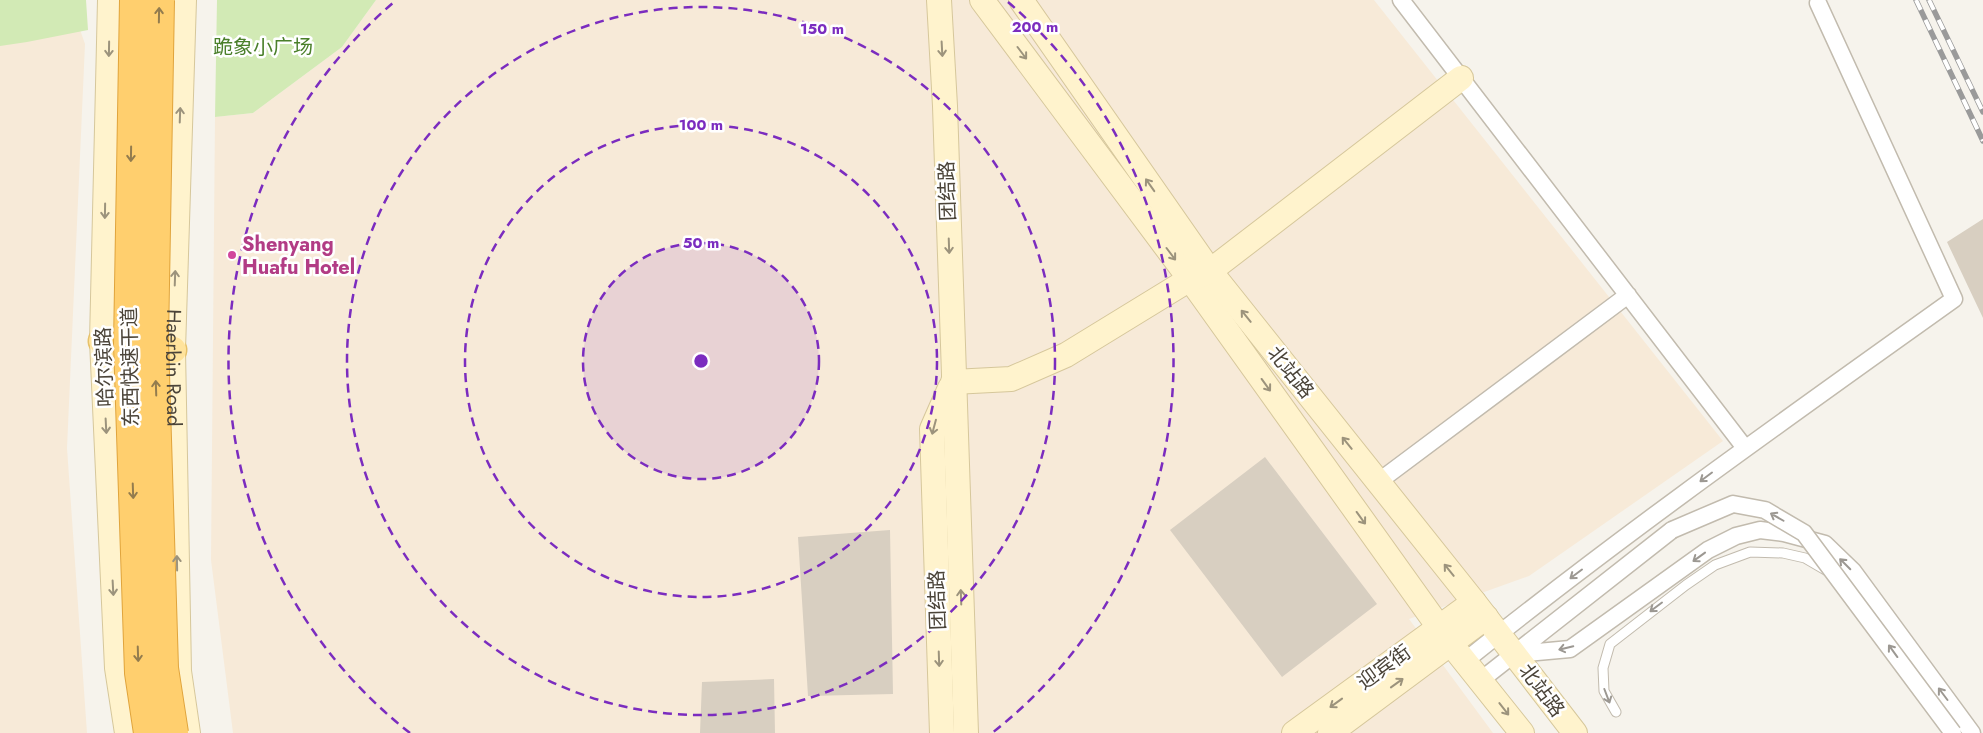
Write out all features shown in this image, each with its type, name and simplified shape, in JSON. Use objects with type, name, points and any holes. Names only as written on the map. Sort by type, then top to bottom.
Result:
[{"type":"highway","name":"东西快速干道","points":[[134,0],[128,344],[139,673],[148,733]]},
{"type":"highway","name":"东西快速干道","points":[[160,0],[154,341],[164,668],[174,733]]},
{"type":"main road","name":"哈尔滨路","points":[[110,0],[102,341],[117,668],[127,733]]},
{"type":"main road","name":"Haerbin Road","points":[[184,0],[173,350],[178,671],[188,733]]},
{"type":"main road","name":"团结路","points":[[939,0],[945,106],[966,733]]},
{"type":"main road","name":"北站路","points":[[982,0],[1200,275],[1378,482],[1486,617],[1575,733]]},
{"type":"main road","name":"北站路","points":[[1021,0],[1200,275],[1452,644],[1522,733]]},
{"type":"main road","points":[[953,382],[1011,380],[1066,355],[1200,275],[1461,78]]},
{"type":"main road","points":[[102,341],[173,350]]},
{"type":"main road","name":"团结路","points":[[942,733],[932,429],[953,382]]},
{"type":"main road","name":"迎宾街","points":[[1330,733],[1486,617]]},
{"type":"main road","name":"迎宾街","points":[[1303,730],[1452,644]]},
{"type":"street","points":[[1402,0],[1745,448]]},
{"type":"street","points":[[1486,617],[1745,448],[1954,299],[1818,3]]},
{"type":"street","points":[[1378,482],[1628,295]]},
{"type":"street","points":[[1481,680],[1672,530],[1733,504],[1765,510],[1804,533],[1840,579],[1952,733]]},
{"type":"street","points":[[1515,654],[1570,649],[1708,550],[1736,536],[1760,530],[1784,533],[1825,544],[1852,571],[1972,733]]},
{"type":"lane","points":[[1616,712],[1604,691],[1603,668],[1610,644],[1686,584],[1715,565],[1750,552],[1783,553],[1805,558],[1840,579]]},
{"type":"shaded area","points":[[376,0],[1374,0],[1723,441],[1529,576],[1409,619],[1493,733],[233,733],[211,560],[215,117],[253,113],[342,47]]},
{"type":"shaded area","points":[[77,21],[85,44],[67,448],[87,733],[0,733],[0,30]]},
{"type":"green space","points":[[0,0],[86,0],[88,30],[0,46]]},
{"type":"green space","name":"跪象小广场","points":[[217,0],[376,0],[342,47],[253,113],[215,117]]},
{"type":"building","points":[[1983,219],[1983,318],[1947,242]]},
{"type":"building","points":[[1265,457],[1377,604],[1282,677],[1170,530]]},
{"type":"building","points":[[890,530],[893,694],[808,696],[798,537]]},
{"type":"building","points":[[774,679],[775,733],[700,733],[702,682]]},
{"type":"railway","points":[[1916,0],[1983,141]]},
{"type":"railway","points":[[1929,0],[1983,112]]},
{"type":"place","name":"Shenyang Huafu Hotel","points":[[232,255]]}]
